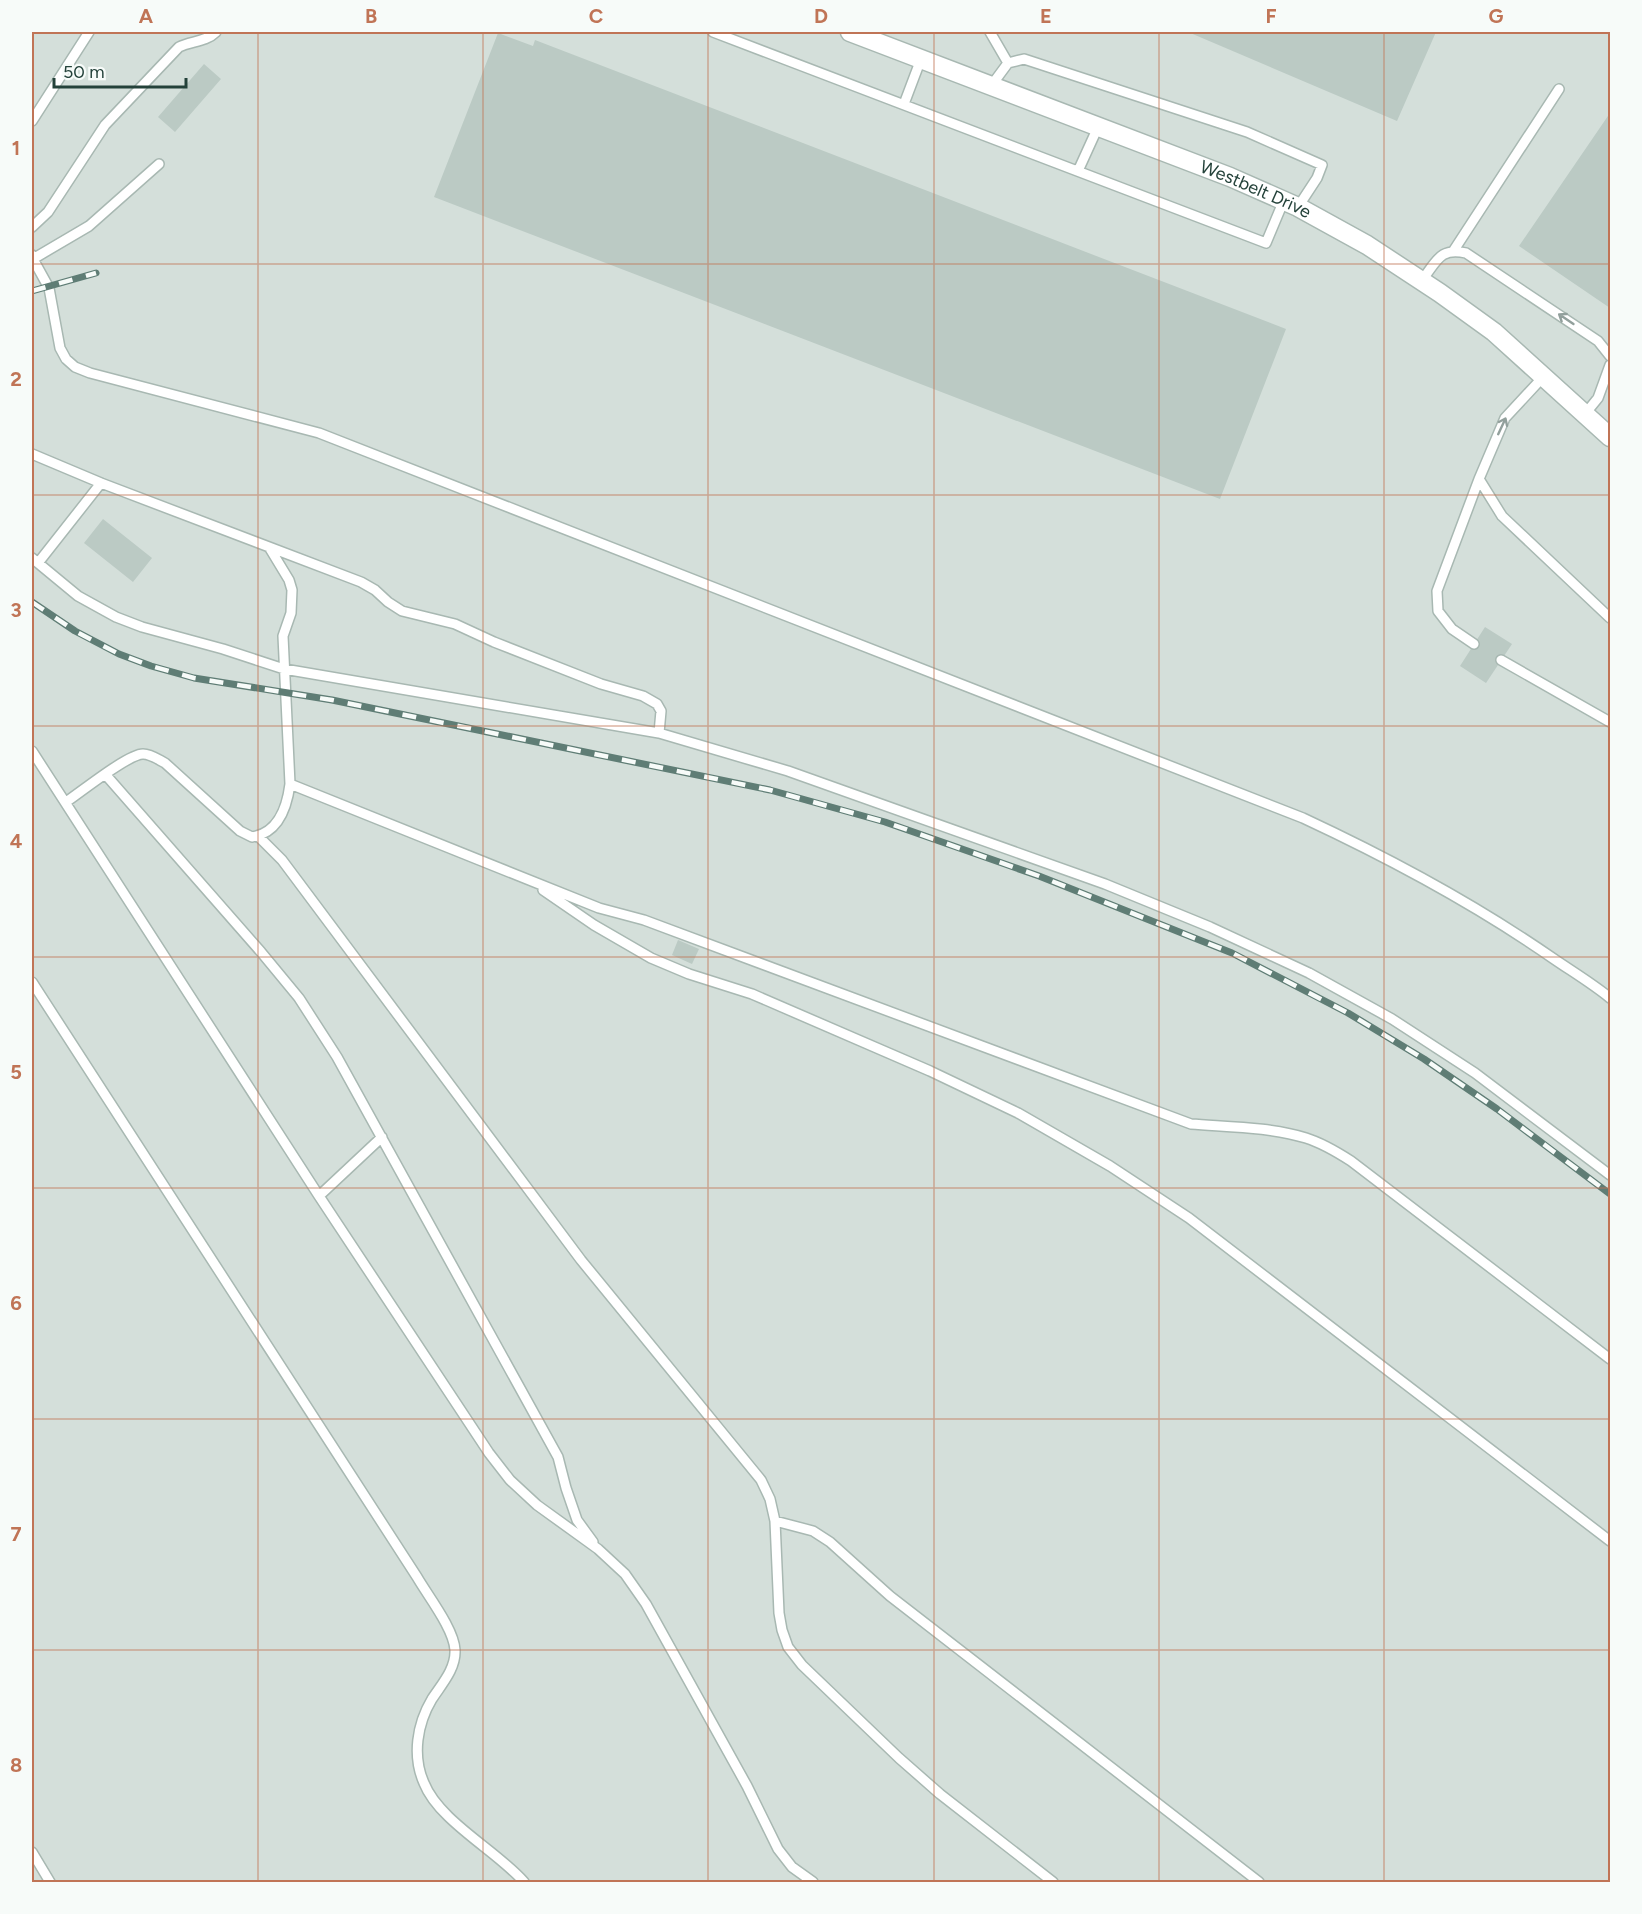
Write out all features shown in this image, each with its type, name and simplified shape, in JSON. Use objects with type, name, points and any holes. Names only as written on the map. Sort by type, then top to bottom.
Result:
[{"type":"street","name":"Westbelt Drive","points":[[850,32],[1230,177],[1291,204],[1367,245],[1422,280],[1494,332],[1611,437]]},
{"type":"lane","points":[[32,121],[89,32]]},
{"type":"lane","points":[[32,227],[48,212],[105,125],[179,47],[211,37],[216,32]]},
{"type":"lane","points":[[713,32],[1266,243],[1291,204],[1317,178],[1322,165],[1297,152],[1237,128],[1024,59],[1008,63],[991,86]]},
{"type":"lane","points":[[990,32],[1008,63]]},
{"type":"lane","points":[[904,104],[921,59]]},
{"type":"lane","points":[[1454,250],[1559,89]]},
{"type":"lane","points":[[1078,171],[1098,127]]},
{"type":"lane","points":[[159,164],[89,226],[32,257],[49,288],[60,348],[66,359],[75,367],[90,373],[319,433],[1303,818],[1368,848],[1436,884],[1510,928],[1611,998]]},
{"type":"lane","points":[[1422,280],[1442,254],[1454,250],[1466,253],[1599,341],[1611,356]]},
{"type":"lane","points":[[1585,414],[1598,398],[1611,365]]},
{"type":"lane","points":[[1474,644],[1452,629],[1438,611],[1437,591],[1479,479],[1505,418],[1544,376]]},
{"type":"lane","points":[[32,454],[101,483],[361,582],[402,611],[455,624],[494,642],[601,684],[643,696],[657,704],[661,711],[659,733]]},
{"type":"lane","points":[[1479,479],[1502,516],[1611,618]]},
{"type":"lane","points":[[101,483],[35,561],[78,596],[116,617],[142,627],[223,649],[284,669],[659,733],[788,771],[1105,884],[1240,940],[1309,973],[1392,1019],[1475,1073],[1611,1175]]},
{"type":"lane","points":[[66,802],[105,774],[133,757],[143,754],[154,756],[165,764],[240,831],[252,837],[265,834],[283,814],[290,784],[283,636],[291,613],[292,590],[289,580],[269,547]]},
{"type":"lane","points":[[1501,660],[1611,722]]},
{"type":"lane","points":[[32,751],[319,1196],[489,1453],[510,1480],[537,1505],[598,1549],[625,1574],[646,1604],[747,1786],[778,1849],[792,1866],[813,1882]]},
{"type":"lane","points":[[105,774],[261,952],[298,998],[337,1057],[558,1457],[577,1520],[598,1549]]},
{"type":"lane","points":[[290,784],[599,908],[644,920],[1191,1124],[1284,1133],[1327,1146],[1351,1161],[1611,1359]]},
{"type":"lane","points":[[258,836],[282,860],[581,1260],[761,1480],[770,1499],[775,1521],[782,1630],[788,1647],[802,1665],[899,1758],[940,1794],[1053,1882]]},
{"type":"lane","points":[[528,880],[594,925],[651,958],[689,974],[752,994],[930,1071],[1018,1113],[1110,1166],[1189,1218],[1611,1541]]},
{"type":"lane","points":[[32,982],[417,1577],[450,1633],[455,1650],[452,1665],[445,1682],[424,1716],[418,1733],[419,1768],[424,1784],[435,1802],[524,1882]]},
{"type":"lane","points":[[319,1196],[382,1137]]},
{"type":"lane","points":[[775,1521],[813,1531],[831,1542],[890,1596],[1259,1882]]},
{"type":"lane","points":[[32,1852],[46,1881]]},
{"type":"shaded area","points":[[32,32],[1610,32],[1610,1882],[32,1882]]},
{"type":"building","points":[[1188,32],[1436,32],[1397,121]]},
{"type":"building","points":[[498,33],[533,46],[535,40],[1286,329],[1220,499],[434,197]]},
{"type":"building","points":[[204,64],[221,79],[175,132],[158,117]]},
{"type":"building","points":[[1610,113],[1610,308],[1519,246]]},
{"type":"building","points":[[103,519],[152,558],[133,582],[84,543]]},
{"type":"building","points":[[1485,627],[1512,644],[1486,683],[1460,666]]},
{"type":"building","points":[[678,940],[699,949],[692,964],[672,955]]},
{"type":"railway","points":[[32,291],[96,273]]},
{"type":"railway","points":[[32,602],[75,631],[119,654],[194,678],[332,700],[770,790],[885,822],[1039,876],[1232,953],[1348,1013],[1424,1059],[1497,1109],[1610,1194]]}]
